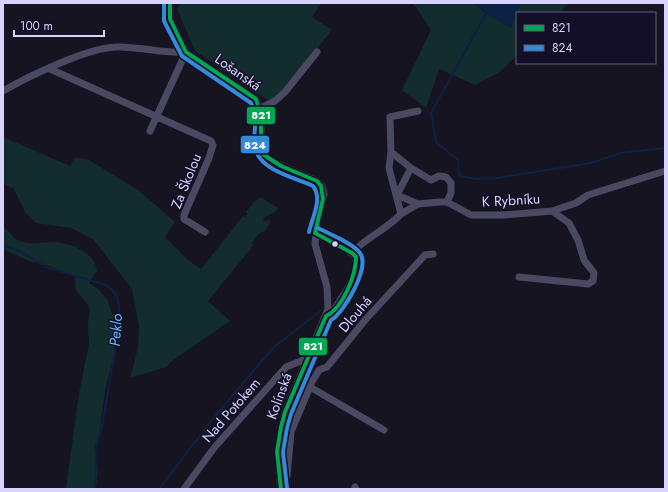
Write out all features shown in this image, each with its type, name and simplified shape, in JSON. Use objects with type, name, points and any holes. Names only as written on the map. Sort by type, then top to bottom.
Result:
[{"type":"street","points":[[170,3],[170,19],[186,52]]},
{"type":"street","points":[[3,91],[26,78],[100,48],[118,46],[176,53],[186,52]]},
{"type":"street","points":[[150,131],[186,52]]},
{"type":"street","name":"Lošanská","points":[[186,52],[256,98],[261,108],[261,147],[264,155],[272,161],[317,181],[322,186],[324,194],[315,233]]},
{"type":"street","points":[[261,108],[275,101],[285,92],[317,52]]},
{"type":"street","name":"Za Školou","points":[[50,69],[211,141],[213,145],[210,158],[184,215],[184,219],[204,232]]},
{"type":"street","points":[[401,214],[389,168],[391,152],[390,118],[418,111]]},
{"type":"street","points":[[315,233],[352,253],[361,243],[391,225],[401,214],[418,204],[447,202],[451,193],[451,183],[443,176],[431,180],[411,168],[391,152]]},
{"type":"street","points":[[397,195],[411,168]]},
{"type":"street","name":"K Rybníku","points":[[447,202],[471,215],[511,215],[552,211],[578,202],[588,195],[665,171]]},
{"type":"street","points":[[397,195],[418,204]]},
{"type":"street","name":"K Rybníku","points":[[518,277],[588,284],[594,281],[594,273],[584,260],[578,240],[569,224],[552,211]]},
{"type":"street","name":"Kolínská","points":[[281,489],[278,442],[285,412],[306,359],[326,316],[328,301],[327,287],[316,248],[315,233]]},
{"type":"street","name":"Kolínská","points":[[326,316],[332,313],[355,274],[356,257],[352,253]]},
{"type":"street","name":"Dlouhá","points":[[281,489],[287,476],[291,432],[310,387],[319,370],[327,367],[366,319],[425,254],[433,254]]},
{"type":"street","name":"Nad Potokem","points":[[184,489],[214,448],[286,367],[306,359]]},
{"type":"street","points":[[310,387],[384,430]]},
{"type":"green space","points":[[182,3],[322,3],[312,17],[332,30],[273,104],[195,51],[177,9]]},
{"type":"green space","points":[[472,3],[484,12],[511,27],[516,14],[516,56],[500,72],[475,85],[439,69],[426,108],[402,90],[431,30],[414,4]]},
{"type":"green space","points":[[520,3],[569,3],[560,12],[517,12]]},
{"type":"green space","points":[[3,137],[70,166],[75,157],[89,160],[138,190],[175,222],[165,237],[188,260],[201,269],[243,216],[245,217],[248,214],[246,212],[260,197],[278,208],[275,212],[263,218],[264,221],[271,220],[265,231],[256,237],[252,243],[253,246],[208,301],[230,321],[173,360],[166,367],[130,378],[138,347],[139,326],[132,289],[93,239],[71,228],[36,223],[25,212],[14,189],[3,183]]},
{"type":"green space","points":[[3,225],[12,236],[20,241],[29,243],[59,242],[74,246],[87,253],[95,264],[97,271],[89,283],[99,290],[107,299],[116,324],[116,346],[105,391],[99,437],[94,446],[98,469],[96,489],[66,489],[79,393],[89,344],[88,322],[90,311],[88,305],[75,289],[75,277],[47,265],[29,261],[3,249]]},
{"type":"water","points":[[472,3],[520,3],[511,28]]},
{"type":"waterway","points":[[487,12],[431,113],[436,142],[458,160],[459,176],[477,179],[497,178],[591,163],[620,153],[665,148]]},
{"type":"waterway","name":"Peklo","points":[[3,245],[22,252],[46,267],[106,285],[111,288],[117,297],[120,314],[119,325],[102,427],[96,446],[95,489]]},
{"type":"waterway","points":[[159,489],[216,415],[272,349],[320,311]]},
{"type":"transit line","name":"824","points":[[164,3],[164,21],[182,56],[251,103],[255,117],[254,140],[256,150],[260,158],[275,170],[313,186],[316,191],[317,203],[309,232]]},
{"type":"transit line","name":"821","points":[[170,3],[170,19],[186,52],[256,99],[261,116],[261,145],[264,155],[281,166],[317,181],[321,186],[323,199],[315,233]]},
{"type":"transit line","name":"824","points":[[287,488],[283,452],[291,414],[331,320],[342,309],[348,300],[359,279],[362,269],[362,260],[357,249],[347,242],[318,228]]},
{"type":"transit line","name":"821","points":[[281,489],[277,452],[285,412],[326,316],[332,312],[343,299],[354,273],[356,257],[352,253],[315,233]]}]
